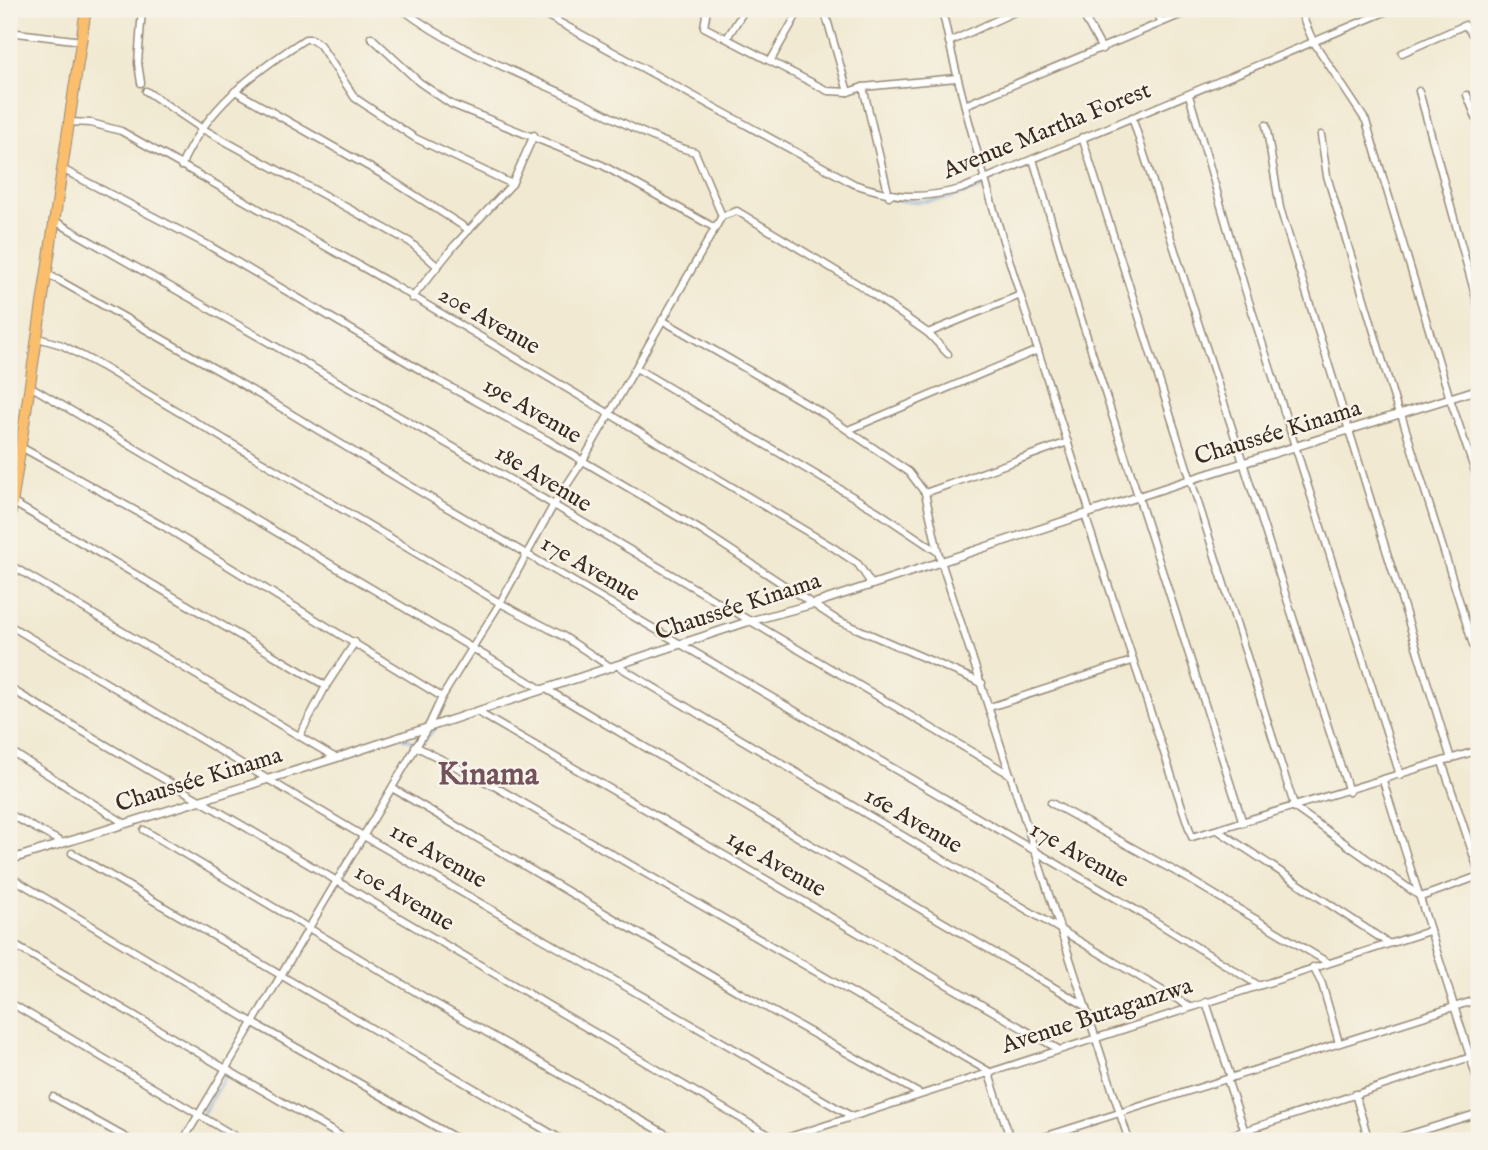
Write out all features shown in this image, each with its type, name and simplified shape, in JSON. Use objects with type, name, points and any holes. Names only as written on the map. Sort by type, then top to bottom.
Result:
[{"type":"main road","points":[[9,525],[86,9]]},
{"type":"street","points":[[141,83],[138,63],[142,9]]},
{"type":"street","points":[[402,9],[435,32],[518,75],[670,146],[695,152],[722,216]]},
{"type":"street","name":"Avenue Martha Forest","points":[[535,9],[854,184],[889,195],[930,197],[984,180],[1392,9]]},
{"type":"street","points":[[707,9],[704,27],[828,91],[848,92],[956,78]]},
{"type":"street","points":[[727,38],[746,9]]},
{"type":"street","points":[[771,60],[800,9]]},
{"type":"street","points":[[824,9],[848,92]]},
{"type":"street","points":[[942,9],[956,78],[1018,296],[1068,442],[1132,661],[1189,833],[1192,837],[1219,831],[1479,750]]},
{"type":"street","points":[[949,42],[1021,9]]},
{"type":"street","points":[[1080,9],[1102,49]]},
{"type":"street","points":[[1156,9],[1161,21]]},
{"type":"street","points":[[965,105],[1194,9]]},
{"type":"street","points":[[1299,9],[1313,41],[1366,121],[1450,399],[1479,484]]},
{"type":"street","points":[[1402,53],[1465,24],[1479,43]]},
{"type":"street","points":[[9,32],[82,41]]},
{"type":"street","points":[[371,37],[419,82],[451,104],[602,164],[715,228]]},
{"type":"street","points":[[181,166],[201,128],[234,91],[299,44],[312,39],[320,45],[355,98],[415,138],[512,184]]},
{"type":"street","points":[[863,88],[889,195]]},
{"type":"street","points":[[146,91],[201,128],[381,224],[421,250],[437,266]]},
{"type":"street","points":[[234,91],[384,176],[469,230]]},
{"type":"street","points":[[1419,91],[1479,309]]},
{"type":"street","points":[[1189,94],[1245,289],[1298,447],[1400,775]]},
{"type":"street","points":[[1468,95],[1479,125]]},
{"type":"street","points":[[1132,117],[1203,330],[1242,463],[1349,792]]},
{"type":"street","name":"20e Avenue","points":[[70,122],[91,123],[121,131],[412,298],[849,558],[864,570],[872,585]]},
{"type":"street","points":[[1266,125],[1280,208],[1451,759]]},
{"type":"street","points":[[412,298],[437,266],[512,184],[534,135]]},
{"type":"street","points":[[1321,135],[1327,176],[1479,664]]},
{"type":"street","points":[[1082,137],[1295,808],[1421,897]]},
{"type":"street","points":[[1033,159],[1071,287],[1243,823]]},
{"type":"street","name":"19e Avenue","points":[[62,169],[208,245],[702,531],[838,620],[982,683]]},
{"type":"street","points":[[183,1141],[228,1070],[418,747],[442,697],[500,603],[553,506],[582,462],[722,216],[737,211],[840,272],[928,333],[948,354]]},
{"type":"street","name":"18e Avenue","points":[[53,220],[553,506],[1011,775]]},
{"type":"street","name":"17e Avenue","points":[[46,273],[233,379],[1258,985]]},
{"type":"street","points":[[928,333],[1018,296]]},
{"type":"street","points":[[662,320],[727,356],[848,430],[909,472],[925,493],[938,552],[1129,1141]]},
{"type":"street","name":"16e Avenue","points":[[38,338],[62,345],[101,366],[1190,1007]]},
{"type":"street","points":[[848,430],[1038,350]]},
{"type":"street","points":[[636,368],[877,511],[938,552]]},
{"type":"street","points":[[30,386],[242,509],[472,649],[1084,1005]]},
{"type":"street","name":"Chaussée Kinama","points":[[9,860],[335,758],[429,725],[545,690],[747,622],[872,585],[1242,463],[1479,390]]},
{"type":"street","points":[[925,493],[1068,442]]},
{"type":"street","points":[[21,447],[163,526],[442,697]]},
{"type":"street","points":[[11,504],[326,686]]},
{"type":"street","points":[[9,564],[335,758]]},
{"type":"street","name":"11e Avenue","points":[[9,625],[267,778],[851,1116]]},
{"type":"street","points":[[300,735],[326,686],[355,642]]},
{"type":"street","points":[[989,707],[1132,661]]},
{"type":"street","name":"10e Avenue","points":[[9,688],[778,1141]]},
{"type":"street","name":"14e Avenue","points":[[476,711],[1058,1049]]},
{"type":"street","points":[[418,747],[494,786],[988,1071],[1011,1141]]},
{"type":"street","points":[[9,750],[124,823]]},
{"type":"street","points":[[1421,897],[1479,874],[1442,762]]},
{"type":"street","points":[[1383,781],[1479,1086]]},
{"type":"street","points":[[393,788],[737,991],[920,1095]]},
{"type":"street","points":[[1051,803],[1182,875],[1327,962]]},
{"type":"street","points":[[9,814],[63,843]]},
{"type":"street","points":[[144,830],[310,930],[678,1141]]},
{"type":"street","points":[[1219,831],[1388,943]]},
{"type":"street","points":[[72,853],[564,1141]]},
{"type":"street","points":[[9,876],[255,1024],[461,1141]]},
{"type":"street","name":"Avenue Butaganzwa","points":[[778,1141],[988,1071],[1096,1039],[1429,931]]},
{"type":"street","points":[[9,942],[349,1141]]},
{"type":"street","points":[[1313,967],[1322,984],[1339,1043]]},
{"type":"street","points":[[1031,1141],[1120,1115],[1479,999]]},
{"type":"street","points":[[9,1002],[243,1141]]},
{"type":"street","points":[[1206,1002],[1248,1141]]},
{"type":"street","points":[[1213,1141],[1471,1057]]},
{"type":"street","points":[[1355,1094],[1369,1141]]},
{"type":"street","points":[[53,1097],[132,1141]]},
{"type":"street","points":[[1388,1141],[1479,1112]]},
{"type":"street","points":[[9,1132],[26,1141]]},
{"type":"waterway","points":[[522,9],[525,13],[552,22]]},
{"type":"waterway","points":[[868,192],[912,202],[957,196],[985,187]]},
{"type":"waterway","points":[[659,655],[684,648]]},
{"type":"waterway","points":[[420,746],[434,729]]},
{"type":"waterway","points":[[403,738],[412,741]]},
{"type":"waterway","points":[[203,1113],[227,1073]]},
{"type":"district","name":"Kinama","points":[[488,775]]}]
